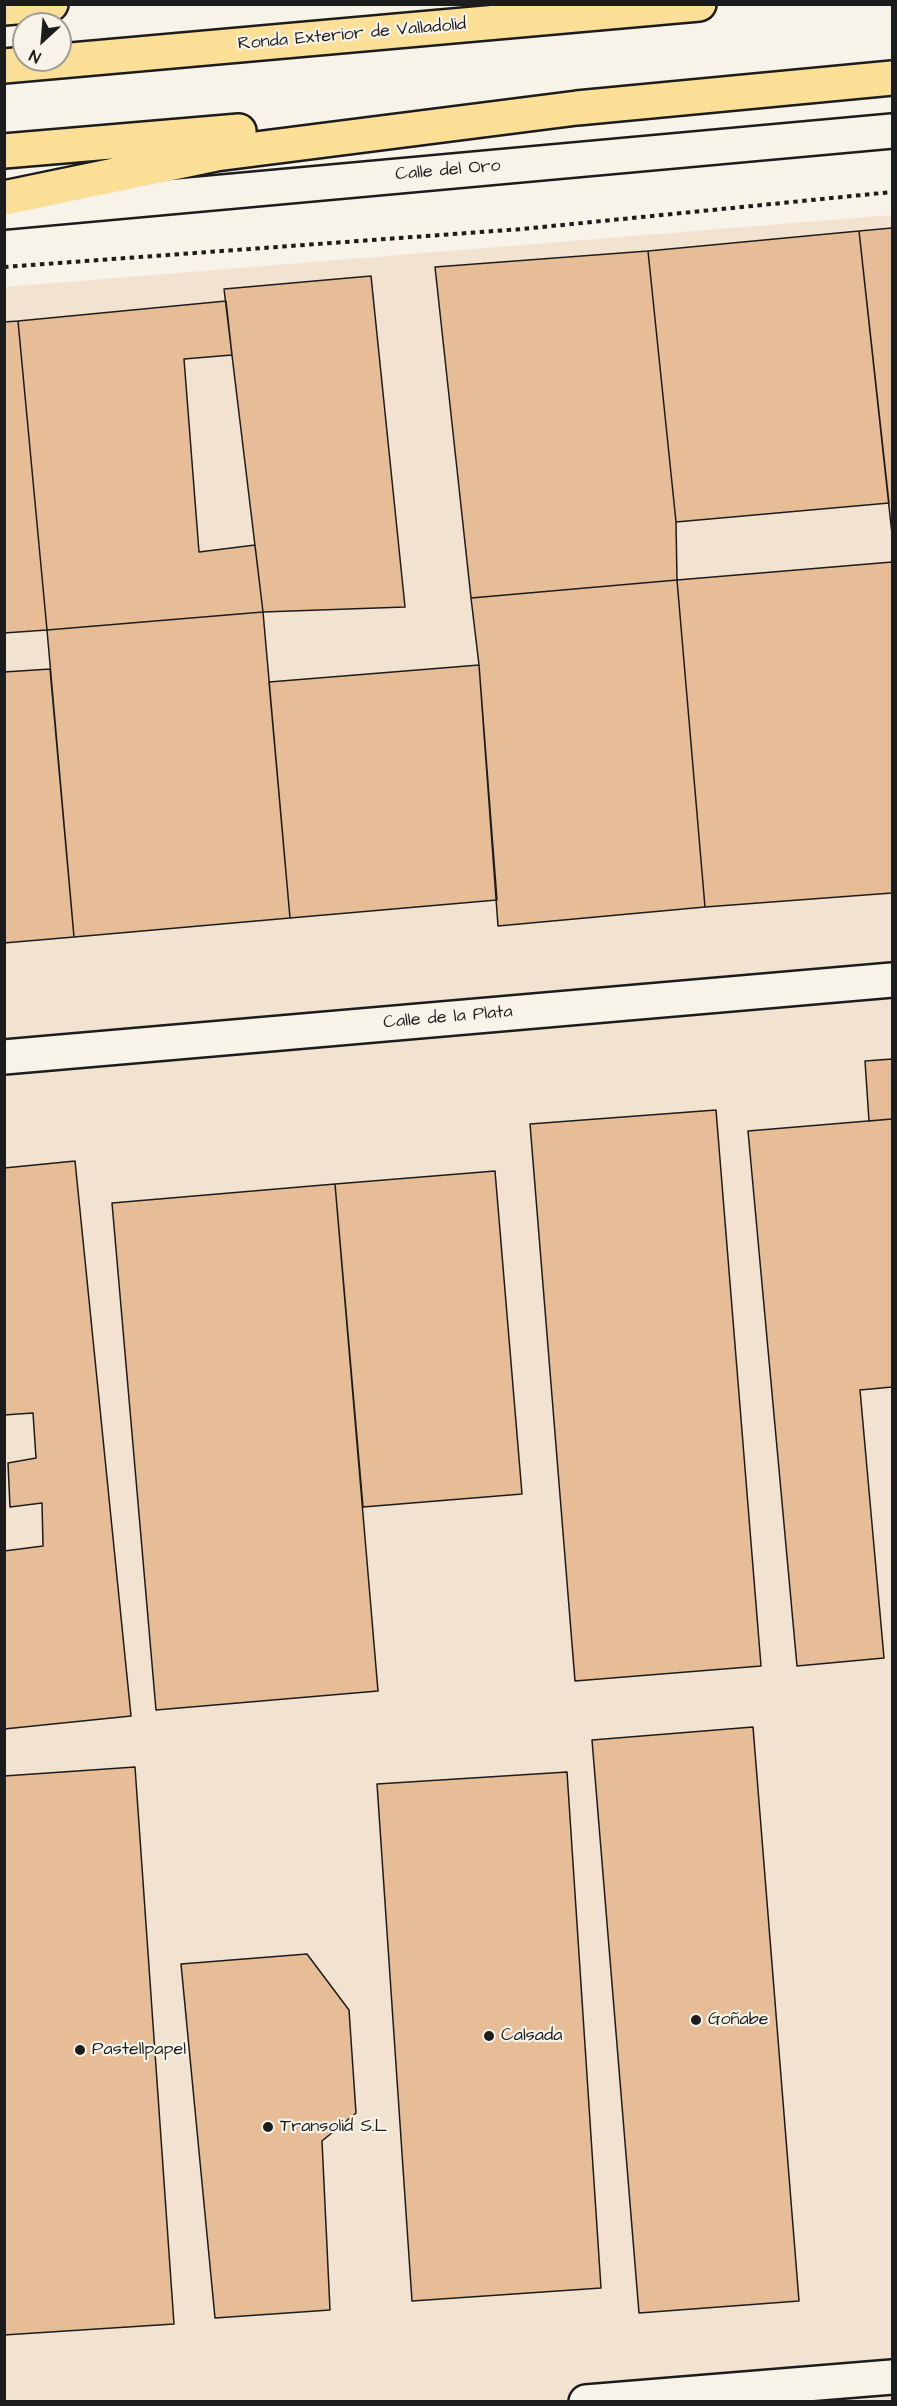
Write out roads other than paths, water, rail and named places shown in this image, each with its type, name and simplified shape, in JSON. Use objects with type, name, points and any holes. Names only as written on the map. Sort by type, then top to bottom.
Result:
[{"type":"highway","points":[[4,8],[51,4]]},
{"type":"highway","name":"Ronda Exterior de Valladolid","points":[[4,66],[699,4]]},
{"type":"highway","points":[[4,198],[216,154],[577,108],[892,78]]},
{"type":"highway","points":[[4,151],[360,121],[577,108]]},
{"type":"street","name":"Calle del Oro","points":[[4,212],[892,132]]},
{"type":"street","name":"Calle de la Plata","points":[[4,1056],[892,981]]},
{"type":"street","points":[[586,2402],[892,2377]]},
{"type":"place","name":"Goñabe","points":[[696,2020]]},
{"type":"place","name":"Calsada","points":[[489,2036]]},
{"type":"place","name":"Pastellpapel","points":[[80,2050]]},
{"type":"place","name":"Transolid S.L","points":[[268,2127]]}]
